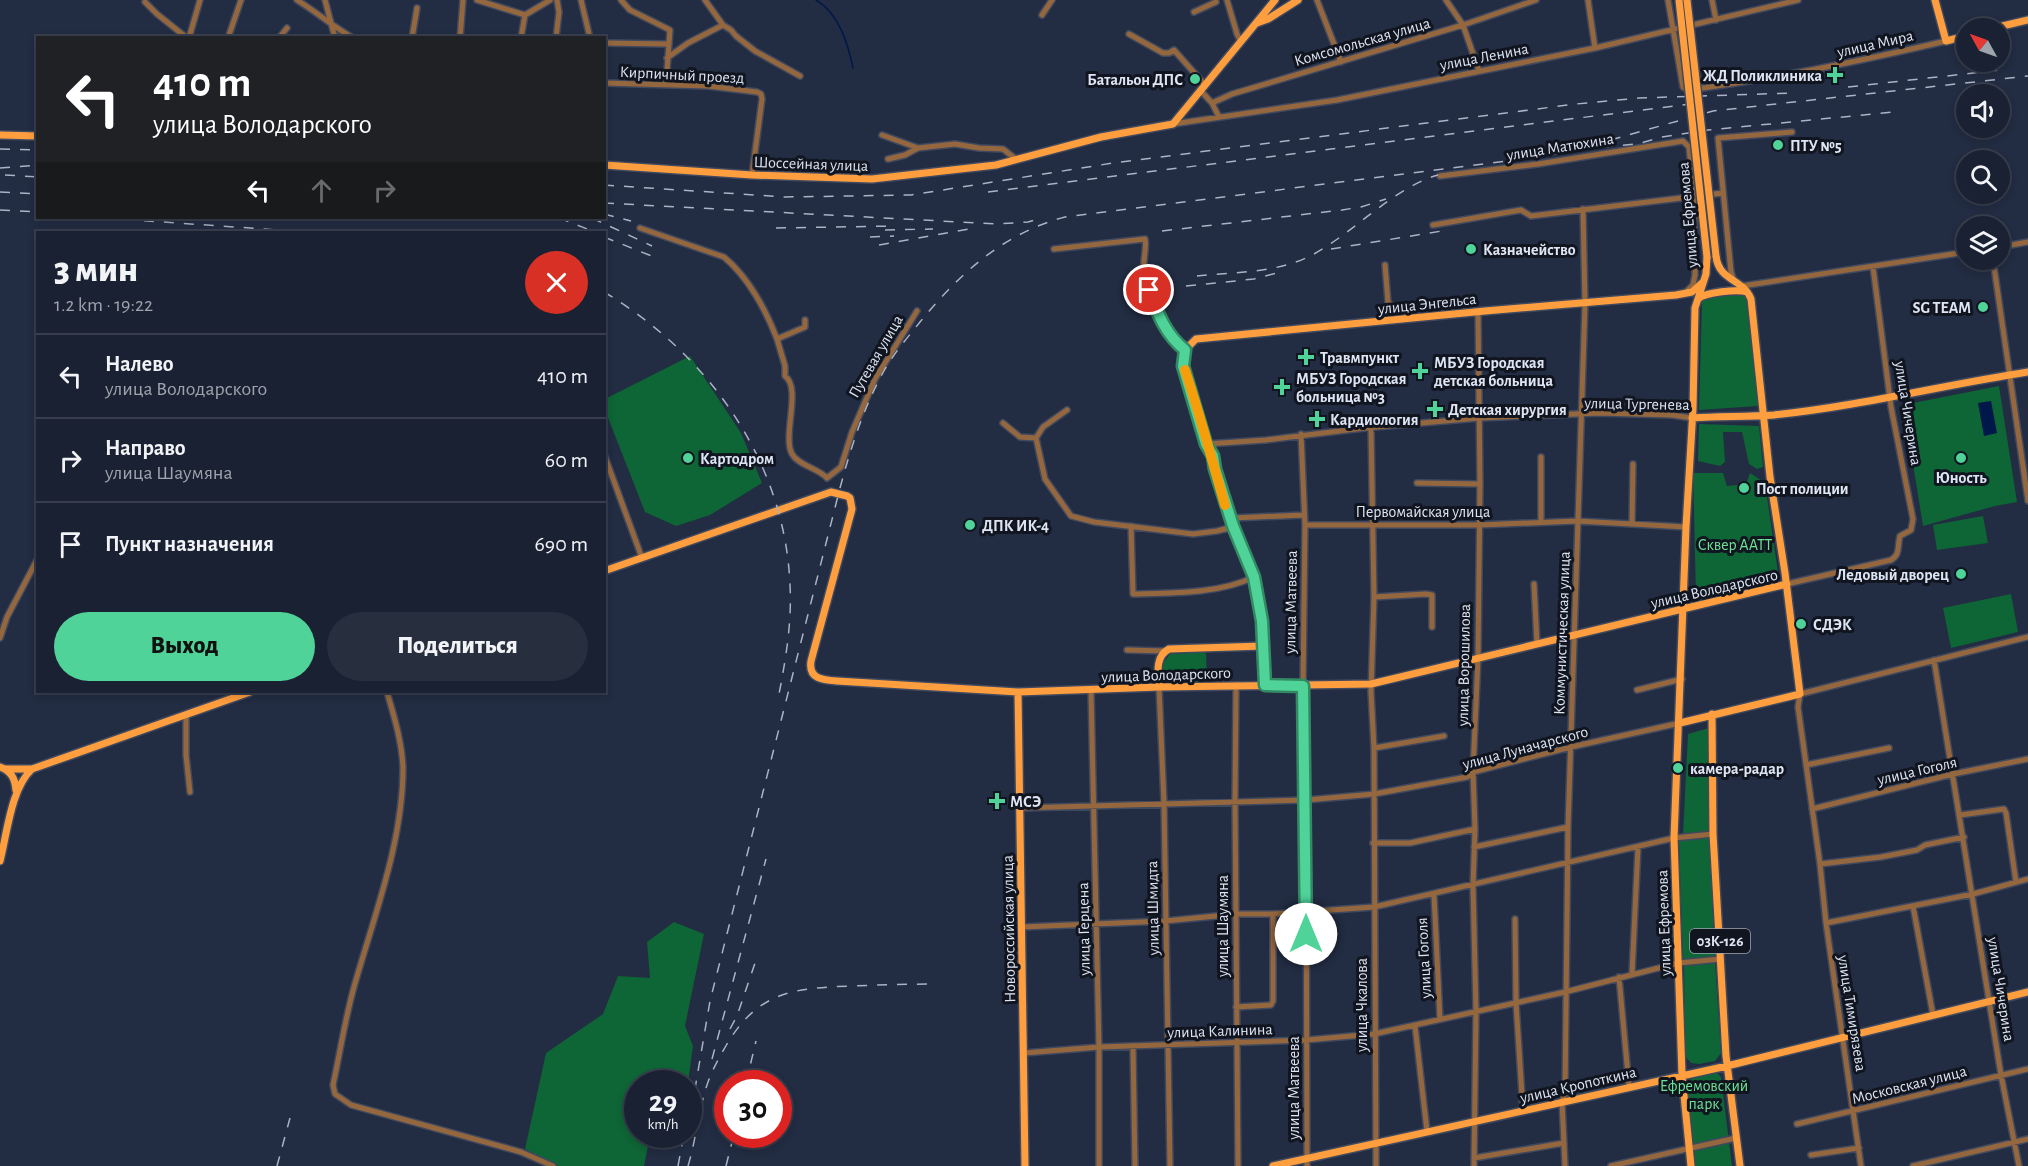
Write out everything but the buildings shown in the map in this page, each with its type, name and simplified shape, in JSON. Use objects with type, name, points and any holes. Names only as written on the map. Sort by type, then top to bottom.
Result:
[{"type":"main road","points":[[1173,124],[1275,0]]},
{"type":"main road","points":[[1257,23],[1268,19],[1298,0]]},
{"type":"main road","name":"улица Ефремова","points":[[1679,0],[1707,257],[1707,269],[1695,307],[1674,838],[1682,1075],[1691,1166]]},
{"type":"main road","name":"улица Ефремова","points":[[1687,0],[1716,256],[1721,271],[1750,296]]},
{"type":"main road","points":[[1935,0],[1946,41]]},
{"type":"main road","points":[[2010,24],[2028,20]]},
{"type":"main road","name":"улица Мира","points":[[1946,41],[1956,38]]},
{"type":"main road","name":"Шоссейная улица","points":[[606,165],[752,175],[872,179],[996,165],[1101,137],[1173,124]]},
{"type":"main road","points":[[0,135],[36,136]]},
{"type":"main road","name":"улица Энгельса","points":[[1185,350],[1196,339],[1478,311],[1676,295],[1692,292],[1703,282]]},
{"type":"main road","points":[[1676,295],[1685,298],[1695,307],[1698,299],[1703,295],[1739,290],[1750,296],[1763,415],[1800,694]]},
{"type":"main road","points":[[1185,350],[1183,366],[1206,444],[1213,456],[1233,526],[1254,577],[1262,621],[1263,646]]},
{"type":"main road","name":"улица Тургенева","points":[[1692,418],[1763,415],[2028,372]]},
{"type":"main road","points":[[606,569],[831,492]]},
{"type":"main road","name":"улица Володарского","points":[[831,492],[847,495],[850,498],[852,509],[810,667],[815,677],[828,680],[1018,692],[1236,685],[1371,684],[1787,584]]},
{"type":"main road","name":"улица Володарского","points":[[1164,651],[1180,647],[1263,646]]},
{"type":"main road","name":"улица Шмидта","points":[[1159,687],[1159,664],[1164,651]]},
{"type":"main road","name":"Новороссийская улица","points":[[1018,692],[1025,1166]]},
{"type":"main road","points":[[3,768],[32,769],[247,693]]},
{"type":"main road","name":"улица Луначарского","points":[[1680,723],[1800,694]]},
{"type":"main road","name":"03К-126","points":[[1712,714],[1713,834],[1727,1065],[1740,1166]]},
{"type":"main road","points":[[3,768],[15,779],[16,794]]},
{"type":"main road","points":[[0,861],[16,794],[23,777],[32,769]]},
{"type":"main road","name":"улица Кропоткина","points":[[1273,1166],[1307,1162],[1427,1131],[1727,1065],[2028,992]]},
{"type":"street","points":[[189,36],[200,0]]},
{"type":"street","points":[[229,36],[242,0]]},
{"type":"street","points":[[325,0],[335,36]]},
{"type":"street","points":[[460,36],[463,0]]},
{"type":"street","points":[[477,0],[525,15]]},
{"type":"street","points":[[520,36],[525,15],[550,0]]},
{"type":"street","points":[[556,36],[559,12],[557,0]]},
{"type":"street","points":[[581,0],[590,36]]},
{"type":"street","points":[[621,0],[630,10],[670,30],[666,84]]},
{"type":"street","points":[[705,0],[723,25],[755,51],[800,76]]},
{"type":"street","points":[[1042,15],[1052,0]]},
{"type":"street","points":[[1194,12],[1216,1],[1225,0],[1236,34],[1241,42]]},
{"type":"street","points":[[1317,0],[1341,62]]},
{"type":"street","points":[[1446,0],[1462,25],[1479,71]]},
{"type":"street","name":"Комсомольская улица","points":[[1212,103],[1232,93],[1272,80],[1341,62],[1536,0]]},
{"type":"street","points":[[1588,0],[1595,48]]},
{"type":"street","points":[[1668,0],[1674,30]]},
{"type":"street","points":[[1712,0],[1716,20]]},
{"type":"street","name":"улица Ленина","points":[[1173,124],[1337,100],[1595,48],[1798,0]]},
{"type":"street","points":[[302,1],[333,26],[350,36]]},
{"type":"street","points":[[145,2],[185,36]]},
{"type":"street","points":[[412,36],[417,8]]},
{"type":"street","points":[[667,58],[687,43],[723,25]]},
{"type":"street","points":[[281,36],[287,28]]},
{"type":"street","name":"улица Мира","points":[[1674,30],[1683,87],[1688,90],[1748,82],[1852,63],[1946,41]]},
{"type":"street","points":[[1129,34],[1162,52],[1169,53],[1174,50],[1203,88],[1219,117]]},
{"type":"street","points":[[606,43],[668,44]]},
{"type":"street","name":"Кирпичный проезд","points":[[606,83],[666,84],[758,92],[762,99],[752,175]]},
{"type":"street","points":[[1792,132],[1718,138],[1731,275],[1739,285],[1758,285],[1956,254]]},
{"type":"street","name":"Шоссейная улица","points":[[882,135],[918,148]]},
{"type":"street","name":"улица Матюхина","points":[[1440,176],[1538,164],[1683,141],[1689,147],[1694,197]]},
{"type":"street","name":"Шоссейная улица","points":[[888,159],[905,155],[918,148],[955,144],[1003,149],[1017,160]]},
{"type":"street","points":[[1433,225],[1521,210],[1531,216],[1723,193]]},
{"type":"street","name":"улица Ефремова","points":[[1676,295],[1690,290],[1695,281],[1694,197]]},
{"type":"street","name":"Коммунистическая улица","points":[[1565,1166],[1562,1101],[1565,1094],[1568,827],[1585,304],[1583,209]]},
{"type":"street","points":[[640,228],[724,257],[733,265],[755,295],[771,323],[784,366],[784,376],[789,380],[792,453],[796,459],[827,478],[831,492]]},
{"type":"street","points":[[1054,249],[1145,239],[1145,274],[1158,316],[1173,340],[1185,350]]},
{"type":"street","points":[[2010,245],[2028,242]]},
{"type":"street","points":[[1730,259],[1736,279],[1743,283],[1758,285]]},
{"type":"street","points":[[1385,265],[1388,302],[1395,309],[1406,309],[1407,319]]},
{"type":"street","name":"улица Чичерина","points":[[1873,267],[1891,396],[1913,519],[1911,530],[1900,536],[1897,557]]},
{"type":"street","points":[[1995,270],[2028,501]]},
{"type":"street","points":[[1750,296],[1758,285]]},
{"type":"street","name":"Путевая улица","points":[[827,478],[841,467],[852,432],[871,387],[890,351],[917,311]]},
{"type":"street","name":"улица Ворошилова","points":[[1474,1166],[1476,1011],[1473,772],[1478,658],[1480,484],[1478,311]]},
{"type":"street","points":[[777,339],[805,327],[805,320]]},
{"type":"street","points":[[1067,410],[1043,427],[1036,438],[1045,479],[1071,516],[1094,522],[1193,534],[1233,526]]},
{"type":"street","name":"улица Тургенева","points":[[1206,444],[1479,418],[1580,414],[1672,415],[1692,418]]},
{"type":"street","points":[[1003,423],[1020,437],[1036,438]]},
{"type":"street","name":"улица Чкалова","points":[[1371,428],[1374,597],[1371,684],[1374,748],[1376,1166]]},
{"type":"street","name":"улица Матвеева","points":[[1301,435],[1305,525],[1303,686],[1306,800],[1307,1162]]},
{"type":"street","points":[[1541,457],[1541,522]]},
{"type":"street","points":[[606,459],[642,558]]},
{"type":"street","points":[[1632,524],[1633,464]]},
{"type":"street","points":[[1417,483],[1480,484]]},
{"type":"street","points":[[1232,518],[1304,515]]},
{"type":"street","name":"Первомайская улица","points":[[1305,525],[1479,525],[1577,521],[1686,527]]},
{"type":"street","points":[[1131,526],[1133,594],[1208,590],[1254,577]]},
{"type":"street","name":"улица Володарского","points":[[1787,584],[1897,557]]},
{"type":"street","points":[[0,638],[7,617],[36,562]]},
{"type":"street","points":[[1534,584],[1537,644]]},
{"type":"street","points":[[1374,597],[1432,595],[1432,627]]},
{"type":"street","name":"улица Луначарского","points":[[1800,694],[2028,638]]},
{"type":"street","points":[[1263,646],[1265,685]]},
{"type":"street","name":"улица Володарского","points":[[1126,650],[1164,651]]},
{"type":"street","name":"улица Чичерина","points":[[1934,660],[2001,1075],[2019,1166]]},
{"type":"street","points":[[1637,690],[1682,679]]},
{"type":"street","name":"улица Шаумяна","points":[[1236,685],[1234,801],[1238,1166]]},
{"type":"street","name":"улица Шмидта","points":[[1159,687],[1164,803],[1170,1166]]},
{"type":"street","name":"улица Герцена","points":[[1091,691],[1100,1166]]},
{"type":"street","points":[[387,693],[398,731],[403,766],[400,808],[381,898],[353,990],[333,1085],[334,1094],[351,1105],[511,1149],[553,1166]]},
{"type":"street","name":"улица Тимирязева","points":[[1800,694],[1798,707],[1861,1166]]},
{"type":"street","points":[[186,716],[186,755],[190,792]]},
{"type":"street","name":"улица Луначарского","points":[[1019,808],[1306,800],[1374,794],[1467,777],[1473,772],[1571,747],[1680,723]]},
{"type":"street","points":[[1374,748],[1444,736]]},
{"type":"street","points":[[1806,765],[1889,748]]},
{"type":"street","name":"улица Гоголя","points":[[1812,808],[1953,774],[2028,759]]},
{"type":"street","points":[[1960,815],[2004,809],[2016,882]]},
{"type":"street","points":[[1474,847],[1568,827]]},
{"type":"street","points":[[1373,843],[1410,843],[1475,829]]},
{"type":"street","name":"улица Гоголя","points":[[1022,927],[1165,921],[1236,914],[1273,914],[1374,907],[1674,838],[1713,834]]},
{"type":"street","points":[[1820,864],[1917,850],[1925,845],[1964,837]]},
{"type":"street","points":[[1632,974],[1638,847]]},
{"type":"street","points":[[1826,923],[1973,894],[2028,879]]},
{"type":"street","name":"улица Гоголя","points":[[1434,895],[1440,1019]]},
{"type":"street","points":[[1913,906],[1933,1015]]},
{"type":"street","points":[[1236,1007],[1265,1006],[1271,1005],[1273,1001],[1273,914]]},
{"type":"street","points":[[1515,919],[1516,1003],[1523,1111]]},
{"type":"street","name":"улица Калинина","points":[[1024,1053],[1099,1047],[1306,1041],[1374,1034],[1565,992],[1678,963],[1721,958]]},
{"type":"street","points":[[1619,977],[1629,1086]]},
{"type":"street","points":[[1415,1026],[1427,1131]]},
{"type":"street","points":[[1133,1047],[1135,1166]]},
{"type":"street","name":"Московская улица","points":[[1797,1124],[2028,1069]]},
{"type":"street","points":[[1611,1166],[1736,1138]]},
{"type":"street","points":[[1913,1166],[2028,1139]]},
{"type":"street","points":[[1474,1158],[1564,1143]]},
{"type":"street","points":[[1810,1155],[1859,1148]]},
{"type":"green space","points":[[1743,292],[1749,298],[1758,406],[1699,410],[1702,302],[1707,295]]},
{"type":"green space","name":"Картодром","points":[[690,356],[741,433],[762,483],[710,515],[676,526],[645,512],[606,413],[606,398]]},
{"type":"green space","name":"Юность","points":[[1999,386],[2017,502],[1923,526],[1905,414],[1913,403]]},
{"type":"green space","points":[[1699,424],[1759,426],[1763,467],[1757,469],[1749,464],[1742,432],[1723,432],[1725,462],[1720,466],[1698,461]]},
{"type":"green space","name":"Сквер ААТТ","points":[[1693,473],[1723,473],[1727,486],[1746,484],[1750,473],[1765,483],[1778,572],[1696,597]]},
{"type":"green space","points":[[1983,516],[1988,543],[1937,550],[1933,525]]},
{"type":"green space","points":[[2011,594],[2018,632],[1951,648],[1943,608]]},
{"type":"green space","points":[[1206,652],[1207,682],[1162,683],[1161,666],[1170,654]]},
{"type":"green space","points":[[1709,728],[1710,831],[1683,835],[1688,734]]},
{"type":"green space","points":[[1709,836],[1715,957],[1683,959],[1679,840]]},
{"type":"green space","points":[[674,922],[704,934],[685,1026],[693,1046],[690,1070],[624,1070],[624,1148],[648,1148],[644,1166],[558,1166],[525,1149],[546,1053],[603,1014],[618,976],[650,978],[647,942]]},
{"type":"green space","name":"Ефремовский парк","points":[[1715,961],[1721,1053],[1715,1061],[1691,1063],[1685,1056],[1684,964]]},
{"type":"green space","name":"Ефремовский парк","points":[[1716,1071],[1721,1077],[1732,1166],[1695,1166],[1684,1086],[1693,1077]]},
{"type":"water","points":[[1991,401],[1997,433],[1984,436],[1978,403]]},
{"type":"waterway","points":[[816,0],[831,13],[841,30],[853,68]]},
{"type":"railway","points":[[1848,87],[1982,72]]},
{"type":"railway","points":[[698,1070],[710,1001],[840,488],[864,412],[885,369],[906,339],[951,287],[985,257],[1022,233],[1065,217],[1546,156],[1579,149],[1713,111],[2028,76]]},
{"type":"railway","points":[[606,185],[785,197],[911,195],[1113,163],[1576,104],[1639,98],[1794,93]]},
{"type":"railway","points":[[988,192],[1690,104]]},
{"type":"railway","points":[[1603,147],[1637,144],[1662,137],[1708,130],[1894,112]]},
{"type":"railway","points":[[0,149],[36,150]]},
{"type":"railway","points":[[0,168],[36,165]]},
{"type":"railway","points":[[5,175],[36,177]]},
{"type":"railway","points":[[1197,276],[1257,271],[1301,260],[1329,245],[1406,189],[1438,175]]},
{"type":"railway","points":[[0,192],[36,194]]},
{"type":"railway","points":[[1162,231],[1342,210],[1386,199]]},
{"type":"railway","points":[[606,203],[997,224],[1038,219]]},
{"type":"railway","points":[[0,210],[36,212]]},
{"type":"railway","points":[[606,215],[631,221]]},
{"type":"railway","points":[[119,219],[293,231]]},
{"type":"railway","points":[[562,219],[592,231]]},
{"type":"railway","points":[[594,219],[652,246]]},
{"type":"railway","points":[[776,228],[894,226]]},
{"type":"railway","points":[[879,245],[975,228]]},
{"type":"railway","points":[[885,230],[933,229]]},
{"type":"railway","points":[[1331,249],[1448,230]]},
{"type":"railway","points":[[870,237],[894,236]]},
{"type":"railway","points":[[606,238],[659,259]]},
{"type":"railway","points":[[1186,286],[1254,279],[1277,273]]},
{"type":"railway","points":[[606,293],[642,317],[676,346],[707,379],[734,415],[756,454],[773,496],[785,539],[790,585],[788,640],[779,694]]},
{"type":"railway","points":[[712,1059],[766,859]]},
{"type":"railway","points":[[730,1029],[737,1016],[755,963]]},
{"type":"railway","points":[[688,1166],[704,1095],[713,1069],[739,1026],[765,1003],[795,991],[813,988],[935,984]]},
{"type":"railway","points":[[749,1070],[756,1041]]},
{"type":"railway","points":[[277,1166],[290,1118]]},
{"type":"railway","points":[[678,1166],[681,1148]]},
{"type":"railway","points":[[726,1166],[730,1148]]},
{"type":"slow traffic","points":[[1185,370],[1206,444],[1213,456],[1225,505]]},
{"type":"place","name":"ЖД Поликлиника","points":[[1835,75]]},
{"type":"place","name":"Батальон ДПС","points":[[1195,79]]},
{"type":"place","name":"ПТУ №5","points":[[1778,145]]},
{"type":"place","name":"Казначейство","points":[[1471,249]]},
{"type":"place","name":"SG TEAM","points":[[1983,307]]},
{"type":"place","name":"Травмпункт","points":[[1306,357]]},
{"type":"place","name":"МБУЗ Городская детская больница","points":[[1420,371]]},
{"type":"place","name":"МБУЗ Городская больница №3","points":[[1282,387]]},
{"type":"place","name":"Детская хирургия","points":[[1435,409]]},
{"type":"place","name":"Кардиология","points":[[1317,419]]},
{"type":"place","name":"Картодром","points":[[688,458]]},
{"type":"place","name":"Юность","points":[[1961,458]]},
{"type":"place","name":"Пост полиции","points":[[1744,488]]},
{"type":"place","name":"ДПК ИК-4","points":[[970,525]]},
{"type":"place","name":"Ледовый дворец","points":[[1961,574]]},
{"type":"place","name":"СДЭК","points":[[1801,624]]},
{"type":"place","name":"камера-радар","points":[[1678,768]]},
{"type":"place","name":"МСЭ","points":[[997,801]]},
{"type":"route","points":[[1149,290],[1158,316],[1173,340],[1185,350],[1183,366],[1206,444],[1213,456],[1233,526],[1254,577],[1262,621],[1265,685],[1303,686],[1306,934]]}]
